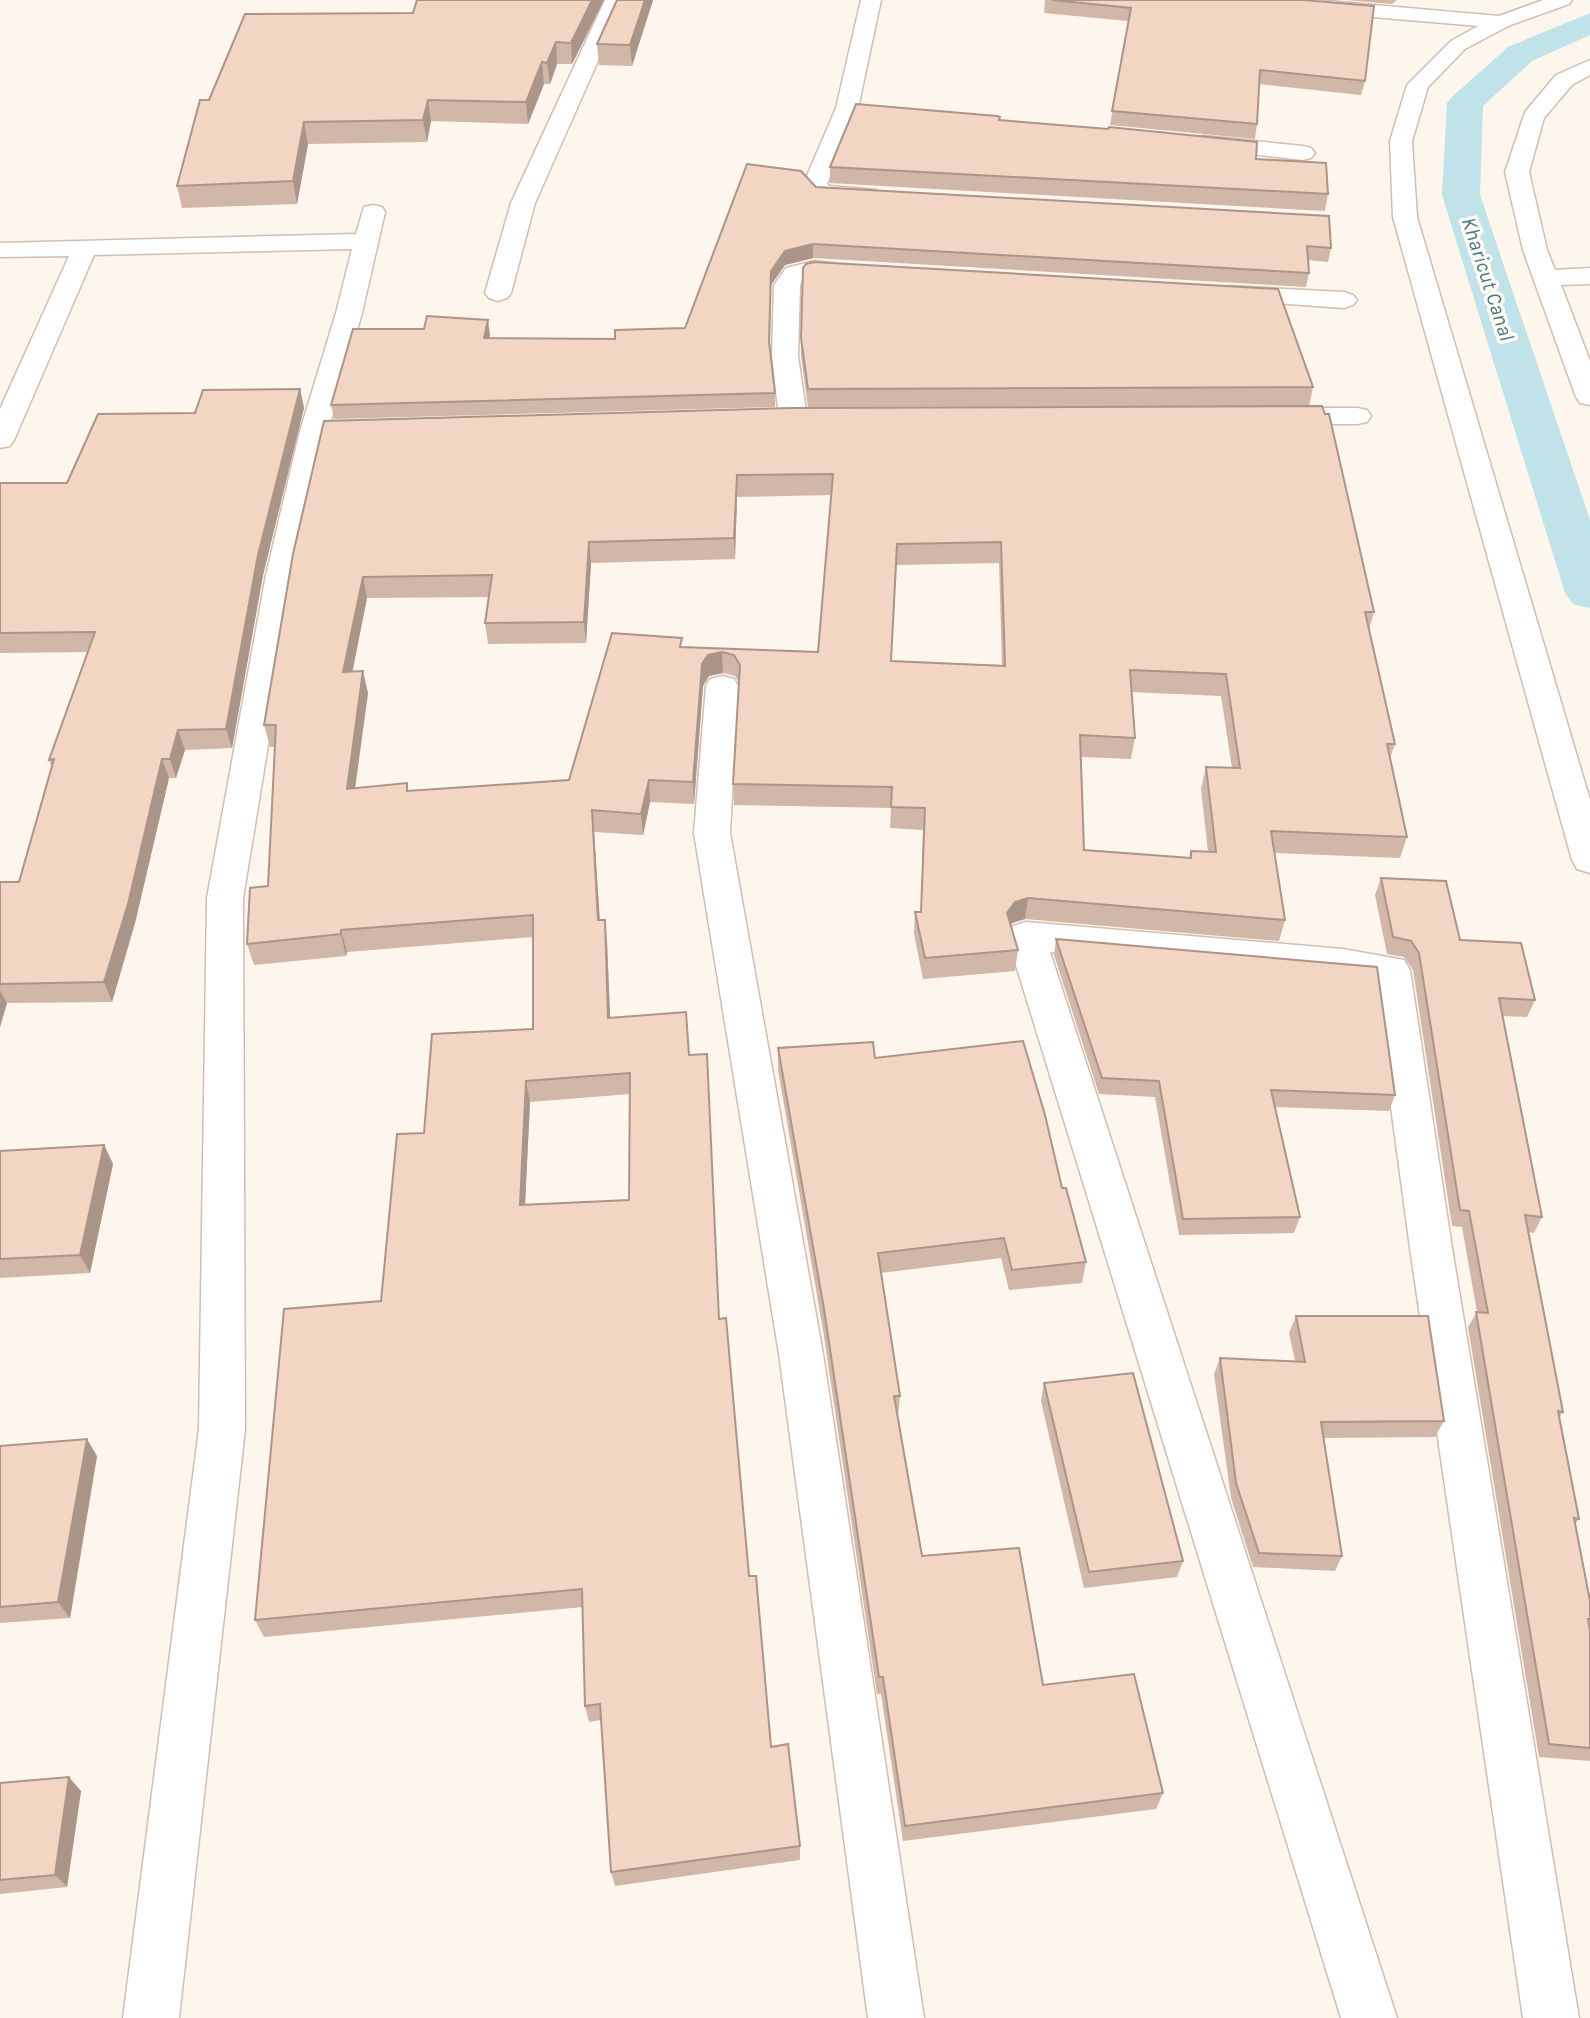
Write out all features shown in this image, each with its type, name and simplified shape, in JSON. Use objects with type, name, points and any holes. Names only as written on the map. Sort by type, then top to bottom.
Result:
[{"type":"street","points":[[498,293],[523,203],[615,0]]},
{"type":"street","points":[[871,0],[847,108],[815,185],[824,193],[893,197]]},
{"type":"street","points":[[1276,0],[1292,4],[1501,22]]},
{"type":"street","points":[[1562,0],[1501,22],[1458,46],[1418,85],[1401,141],[1405,217],[1590,860]]},
{"type":"street","points":[[1590,66],[1564,79],[1533,117],[1517,172],[1535,250],[1590,397]]},
{"type":"street","points":[[847,108],[874,111]]},
{"type":"street","points":[[1179,141],[1303,153]]},
{"type":"street","points":[[0,250],[84,249],[370,227],[349,313],[328,430],[281,575],[225,898],[222,1429],[151,2018]]},
{"type":"street","points":[[0,440],[84,249]]},
{"type":"street","points":[[793,418],[785,356],[787,285],[795,273],[814,269],[883,273]]},
{"type":"street","points":[[1545,278],[1590,276]]},
{"type":"street","points":[[1205,292],[1344,300]]},
{"type":"street","points":[[1247,416],[1357,416]]},
{"type":"street","points":[[722,686],[712,833],[801,1354],[896,2018]]},
{"type":"street","points":[[1369,2018],[1026,936],[1343,963],[1391,970],[1431,1248],[1551,2018]]},
{"type":"building","points":[[417,0],[592,0],[571,43],[556,42],[547,63],[542,62],[526,102],[428,100],[423,120],[304,122],[293,181],[177,186],[200,100],[209,100],[245,14],[413,13]]},
{"type":"building","points":[[617,0],[645,0],[630,45],[597,44]]},
{"type":"building","points":[[1052,0],[1304,0],[1374,6],[1365,81],[1260,70],[1257,124],[1112,111],[1131,8]]},
{"type":"building","points":[[856,104],[997,116],[1000,117],[999,120],[1109,127],[1257,142],[1256,159],[1326,163],[1328,194],[830,167]]},
{"type":"building","points":[[747,164],[801,171],[816,187],[1329,216],[1331,248],[1307,246],[1309,273],[813,244],[785,251],[771,271],[769,341],[775,393],[331,405],[353,329],[424,329],[427,316],[488,320],[484,338],[615,339],[615,330],[685,328]]},
{"type":"building","points":[[814,262],[1278,289],[1313,387],[808,389],[801,338],[803,268]]},
{"type":"building","points":[[300,389],[258,555],[226,729],[178,730],[170,759],[162,759],[128,904],[104,982],[0,984],[0,882],[19,882],[54,759],[49,760],[95,632],[0,633],[0,483],[67,483],[98,414],[195,413],[203,390]]},
{"type":"building","points":[[1322,406],[1325,414],[1329,414],[1374,612],[1365,612],[1395,744],[1387,744],[1407,837],[1271,831],[1285,920],[1028,898],[1015,902],[1007,913],[1018,950],[925,958],[915,912],[921,912],[925,808],[891,807],[892,787],[733,784],[740,665],[734,655],[722,652],[708,655],[702,664],[693,782],[649,780],[641,814],[592,810],[598,920],[605,920],[608,1018],[686,1012],[689,1055],[707,1054],[719,1319],[726,1318],[749,1576],[756,1576],[771,1747],[788,1744],[800,1846],[611,1872],[600,1704],[585,1706],[582,1589],[255,1620],[284,1309],[381,1301],[397,1134],[424,1133],[432,1034],[533,1029],[533,915],[341,930],[341,934],[247,944],[250,888],[268,886],[276,725],[264,725],[293,554],[324,421],[793,408]],"holes":[[[833,474],[818,652],[680,647],[682,638],[612,633],[569,780],[407,791],[407,783],[347,789],[363,671],[343,672],[363,577],[492,575],[485,623],[584,622],[589,542],[734,538],[737,475]],[[1001,542],[1005,666],[891,661],[897,544]],[[1130,670],[1226,674],[1240,768],[1206,767],[1216,852],[1191,851],[1191,858],[1084,850],[1080,735],[1135,738]],[[630,1073],[629,1200],[520,1205],[526,1081]]]},
{"type":"building","points":[[1381,878],[1446,881],[1460,940],[1521,943],[1535,1000],[1499,998],[1542,1217],[1525,1215],[1563,1412],[1558,1411],[1579,1519],[1574,1518],[1590,1601],[1590,1748],[1549,1744],[1476,1312],[1488,1313],[1469,1211],[1460,1210],[1419,953],[1411,941],[1393,937]]},
{"type":"building","points":[[1056,939],[1377,967],[1395,1095],[1271,1090],[1300,1217],[1183,1219],[1159,1081],[1102,1078]]},
{"type":"building","points":[[1023,1041],[1045,1115],[1062,1188],[1066,1188],[1086,1262],[1012,1270],[1004,1238],[878,1253],[900,1396],[894,1396],[922,1556],[1019,1548],[1043,1685],[1134,1674],[1163,1793],[905,1826],[883,1677],[879,1677],[824,1309],[778,1048],[873,1042],[875,1058]]},
{"type":"building","points":[[104,1145],[80,1255],[0,1259],[0,1151]]},
{"type":"building","points":[[1296,1316],[1428,1316],[1444,1421],[1321,1422],[1342,1556],[1259,1553],[1236,1483],[1220,1358],[1305,1362]]},
{"type":"building","points":[[1133,1373],[1183,1561],[1089,1572],[1044,1383]]},
{"type":"building","points":[[87,1439],[58,1602],[0,1607],[0,1446]]},
{"type":"building","points":[[69,1777],[55,1875],[0,1880],[0,1783]]},
{"type":"waterway","name":"Kharicut Canal","points":[[1590,23],[1520,54],[1465,103],[1461,195],[1590,593]]}]
